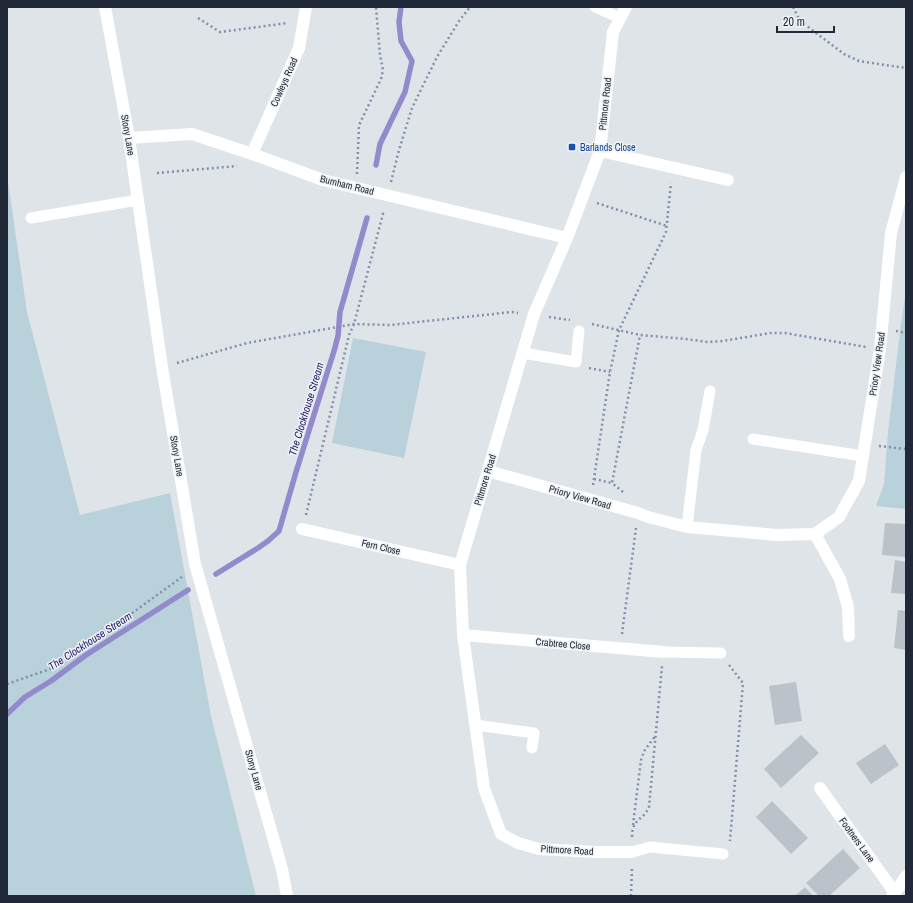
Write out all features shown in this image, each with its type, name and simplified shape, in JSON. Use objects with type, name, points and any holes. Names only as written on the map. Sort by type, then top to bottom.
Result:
[{"type":"street","name":"Stony Lane","points":[[105,7],[129,138],[162,367],[196,564],[282,869],[287,896]]},
{"type":"street","name":"Cowleys Road","points":[[248,152],[299,48],[306,7]]},
{"type":"street","name":"Pittmore Road","points":[[623,12],[613,32],[600,151],[567,238],[534,314],[460,565],[463,635],[484,788],[501,834],[518,843],[539,849],[632,852]]},
{"type":"street","name":"Burnham Road","points":[[129,138],[192,134],[248,152],[322,180],[567,238]]},
{"type":"street","points":[[600,151],[728,180]]},
{"type":"street","name":"Priory View Road","points":[[488,471],[687,527],[777,535],[815,534],[839,517],[859,481],[880,349],[891,233],[906,177]]},
{"type":"street","name":"Fern Close","points":[[302,529],[460,565]]},
{"type":"street","points":[[815,534],[840,579],[848,607],[849,636]]},
{"type":"street","name":"Crabtree Close","points":[[463,635],[664,652]]},
{"type":"street","name":"Footners Lane","points":[[820,788],[893,894],[906,876]]},
{"type":"lane","points":[[595,7],[623,12]]},
{"type":"lane","points":[[31,218],[138,200]]},
{"type":"lane","points":[[523,353],[576,362],[579,331]]},
{"type":"lane","points":[[687,527],[696,450],[703,430],[710,391]]},
{"type":"lane","points":[[753,439],[864,450]]},
{"type":"lane","points":[[664,652],[720,654]]},
{"type":"lane","points":[[475,725],[534,733],[532,748]]},
{"type":"lane","points":[[632,852],[650,847],[723,854]]},
{"type":"path","points":[[357,188],[358,134],[360,125],[381,79],[383,70],[380,55],[376,7]]},
{"type":"path","points":[[302,529],[349,335],[354,324],[399,150],[412,108],[437,57],[470,7]]},
{"type":"path","points":[[793,7],[798,16],[807,26],[844,54],[859,61],[906,68]]},
{"type":"path","points":[[198,18],[220,32],[304,21]]},
{"type":"path","points":[[157,173],[237,166],[248,152]]},
{"type":"path","points":[[590,499],[610,372],[619,330],[666,232],[671,183],[671,167]]},
{"type":"path","points":[[582,198],[667,226]]},
{"type":"path","points":[[162,367],[247,343],[354,324],[390,325],[512,312],[572,320]]},
{"type":"path","points":[[588,323],[640,335],[708,342],[724,341],[770,333],[785,333],[880,349]]},
{"type":"path","points":[[612,483],[640,335]]},
{"type":"path","points":[[576,362],[583,368],[610,372]]},
{"type":"path","points":[[864,450],[906,449]]},
{"type":"path","points":[[594,479],[612,483],[624,492]]},
{"type":"path","points":[[620,649],[638,513]]},
{"type":"path","points":[[7,684],[59,666],[185,575],[196,564]]},
{"type":"path","points":[[632,830],[635,824],[647,812],[649,807],[664,652]]},
{"type":"path","points":[[720,654],[743,683],[730,845],[723,854]]},
{"type":"path","points":[[631,896],[632,830],[641,760],[644,750],[656,735]]},
{"type":"shaded area","points":[[7,175],[27,312],[80,515],[170,493],[211,716],[256,896],[7,896]]},
{"type":"shaded area","points":[[906,289],[906,509],[876,506],[884,484],[888,432]]},
{"type":"shaded area","points":[[353,338],[426,352],[404,458],[332,443]]},
{"type":"building","points":[[885,523],[906,524],[906,557],[882,555]]},
{"type":"building","points":[[895,560],[906,562],[906,594],[891,593]]},
{"type":"building","points":[[898,610],[906,611],[906,650],[894,648]]},
{"type":"building","points":[[796,682],[802,721],[775,725],[769,686]]},
{"type":"building","points":[[801,735],[819,753],[781,788],[764,769]]},
{"type":"building","points":[[885,744],[899,765],[871,784],[856,763]]},
{"type":"building","points":[[772,801],[808,838],[791,854],[756,817]]},
{"type":"building","points":[[843,849],[860,868],[829,896],[819,896],[806,883]]},
{"type":"building","points":[[805,887],[813,896],[795,896]]},
{"type":"waterway","name":"The Clockhouse Stream","points":[[376,165],[380,144],[405,92],[412,61],[401,41],[399,22],[401,7]]},
{"type":"waterway","name":"The Clockhouse Stream","points":[[216,574],[258,548],[279,531],[334,351],[338,336],[340,312],[367,218]]},
{"type":"waterway","name":"The Clockhouse Stream","points":[[7,714],[25,697],[51,681],[86,655],[188,590]]},
{"type":"place","name":"Barlands Close","points":[[572,147]]}]
